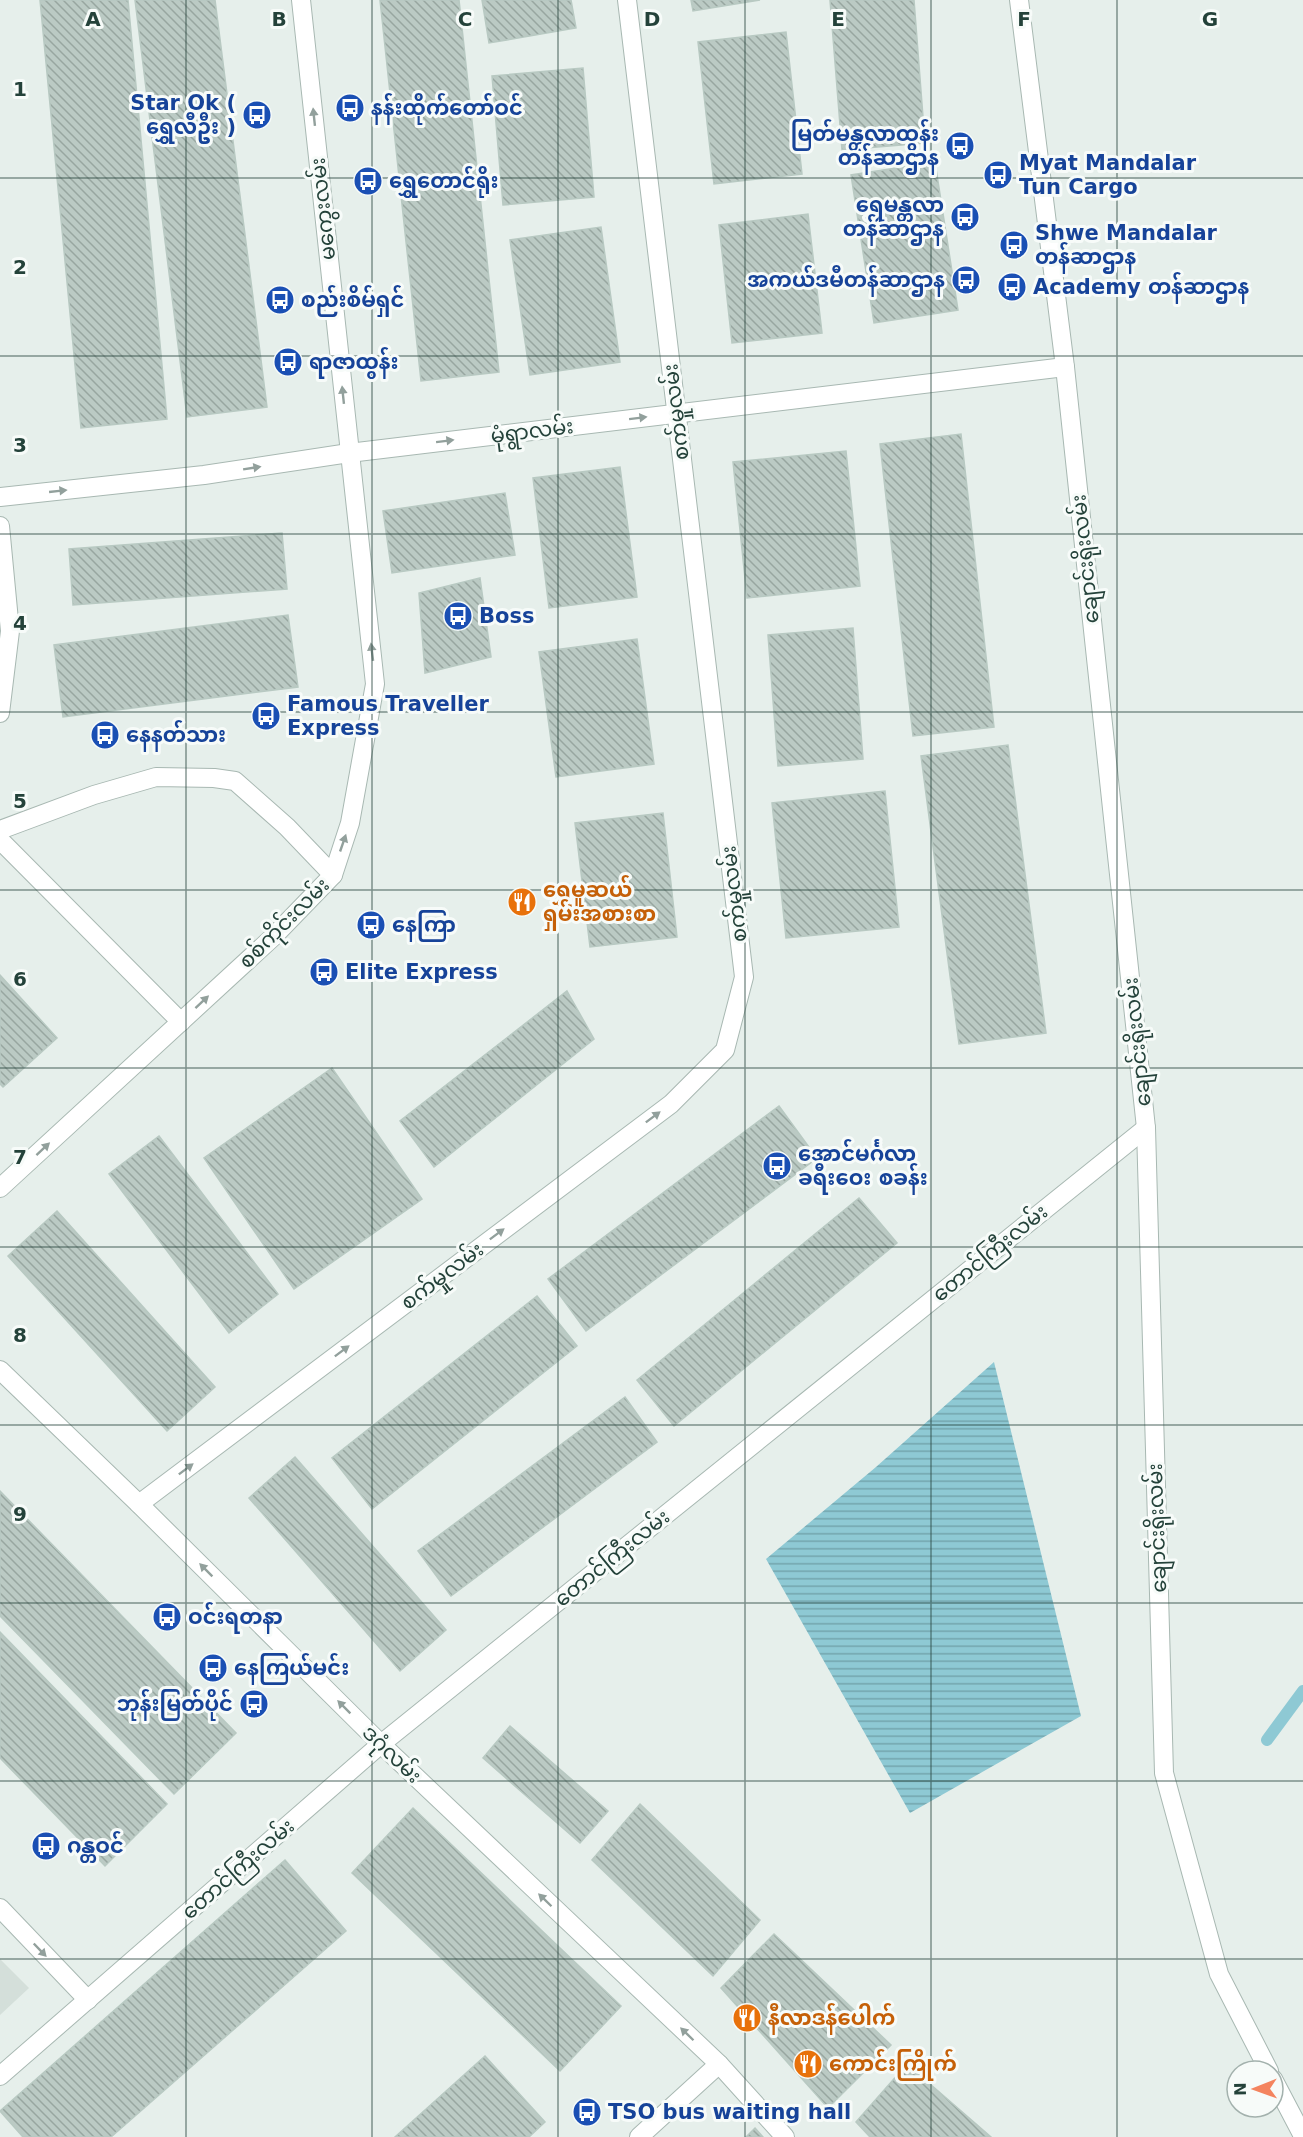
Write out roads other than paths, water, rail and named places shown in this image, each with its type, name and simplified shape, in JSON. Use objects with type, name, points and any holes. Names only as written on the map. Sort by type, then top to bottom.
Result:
[{"type":"lane","name":"မကွေးလမ်း","points":[[301,0],[349,453]]},
{"type":"lane","name":"စက်မှုလမ်း","points":[[139,1504],[670,1104],[725,1050],[744,977],[627,0]]},
{"type":"lane","name":"ချောင်းရိုးလမ်း","points":[[1019,0],[1065,367],[1146,1128],[1164,1773],[1219,1974],[1263,2059]]},
{"type":"lane","name":"မုံရွာလမ်း","points":[[0,497],[204,476],[349,453],[1065,367]]},
{"type":"lane","name":"စစ်ကိုင်းလမ်း","points":[[0,1188],[273,937],[333,875],[350,823],[375,684],[349,453]]},
{"type":"lane","points":[[0,526],[10,631],[0,713]]},
{"type":"lane","points":[[0,830],[94,795],[156,777],[214,778],[235,781],[287,828],[333,875]]},
{"type":"lane","points":[[0,840],[181,1022]]},
{"type":"lane","name":"တောင်ကြီးလမ်း","points":[[0,2076],[381,1744],[1146,1128]]},
{"type":"lane","name":"ဒဂုံလမ်း","points":[[0,1370],[381,1744],[719,2064],[786,2137]]},
{"type":"lane","points":[[0,1908],[88,2000]]},
{"type":"lane","points":[[639,2137],[719,2064]]},
{"type":"lane","points":[[1285,2102],[1303,2136]]},
{"type":"water","points":[[994,1362],[1081,1716],[910,1813],[766,1559],[876,1467]]},
{"type":"waterway","points":[[1267,1740],[1303,1691]]},
{"type":"place","name":"နန်းထိုက်တော်ဝင်","points":[[350,108]]},
{"type":"place","name":"Star Ok ( ရွှေလီဦး )","points":[[257,115]]},
{"type":"place","name":"မြတ်မန္တလာထွန်း တန်ဆာဌာန","points":[[960,146]]},
{"type":"place","name":"Myat Mandalar Tun Cargo","points":[[998,175]]},
{"type":"place","name":"ရွှေတောင်ရိုး","points":[[368,181]]},
{"type":"place","name":"ရွှေမန္တလာ တန်ဆာဌာန","points":[[965,217]]},
{"type":"place","name":"Shwe Mandalar တန်ဆာဌာန","points":[[1014,245]]},
{"type":"place","name":"အကယ်ဒမီတန်ဆာဌာန","points":[[966,280]]},
{"type":"place","name":"Academy တန်ဆာဌာန","points":[[1012,287]]},
{"type":"place","name":"စည်းစိမ်ရှင်","points":[[280,300]]},
{"type":"place","name":"ရာဇာထွန်း","points":[[288,362]]},
{"type":"place","name":"Boss","points":[[458,616]]},
{"type":"place","name":"Famous Traveller Express","points":[[266,716]]},
{"type":"place","name":"နေနတ်သား","points":[[105,735]]},
{"type":"place","name":"ရွှေမူဆယ် ရှမ်းအစားစာ","points":[[522,902]]},
{"type":"place","name":"နေကြာ","points":[[371,925]]},
{"type":"place","name":"Elite Express","points":[[324,972]]},
{"type":"place","name":"အောင်မင်္ဂလာ ခရီးဝေး စခန်း","points":[[777,1166]]},
{"type":"place","name":"ဝင်းရတနာ","points":[[167,1617]]},
{"type":"place","name":"နေကြယ်မင်း","points":[[213,1668]]},
{"type":"place","name":"ဘုန်းမြတ်ပိုင်","points":[[254,1704]]},
{"type":"place","name":"ဂန္တဝင်","points":[[46,1846]]},
{"type":"place","name":"နီလာဒန်ပေါက်","points":[[747,2018]]},
{"type":"place","name":"ကောင်းကြိုက်","points":[[808,2064]]},
{"type":"place","name":"TSO bus waiting hall","points":[[587,2112]]}]
